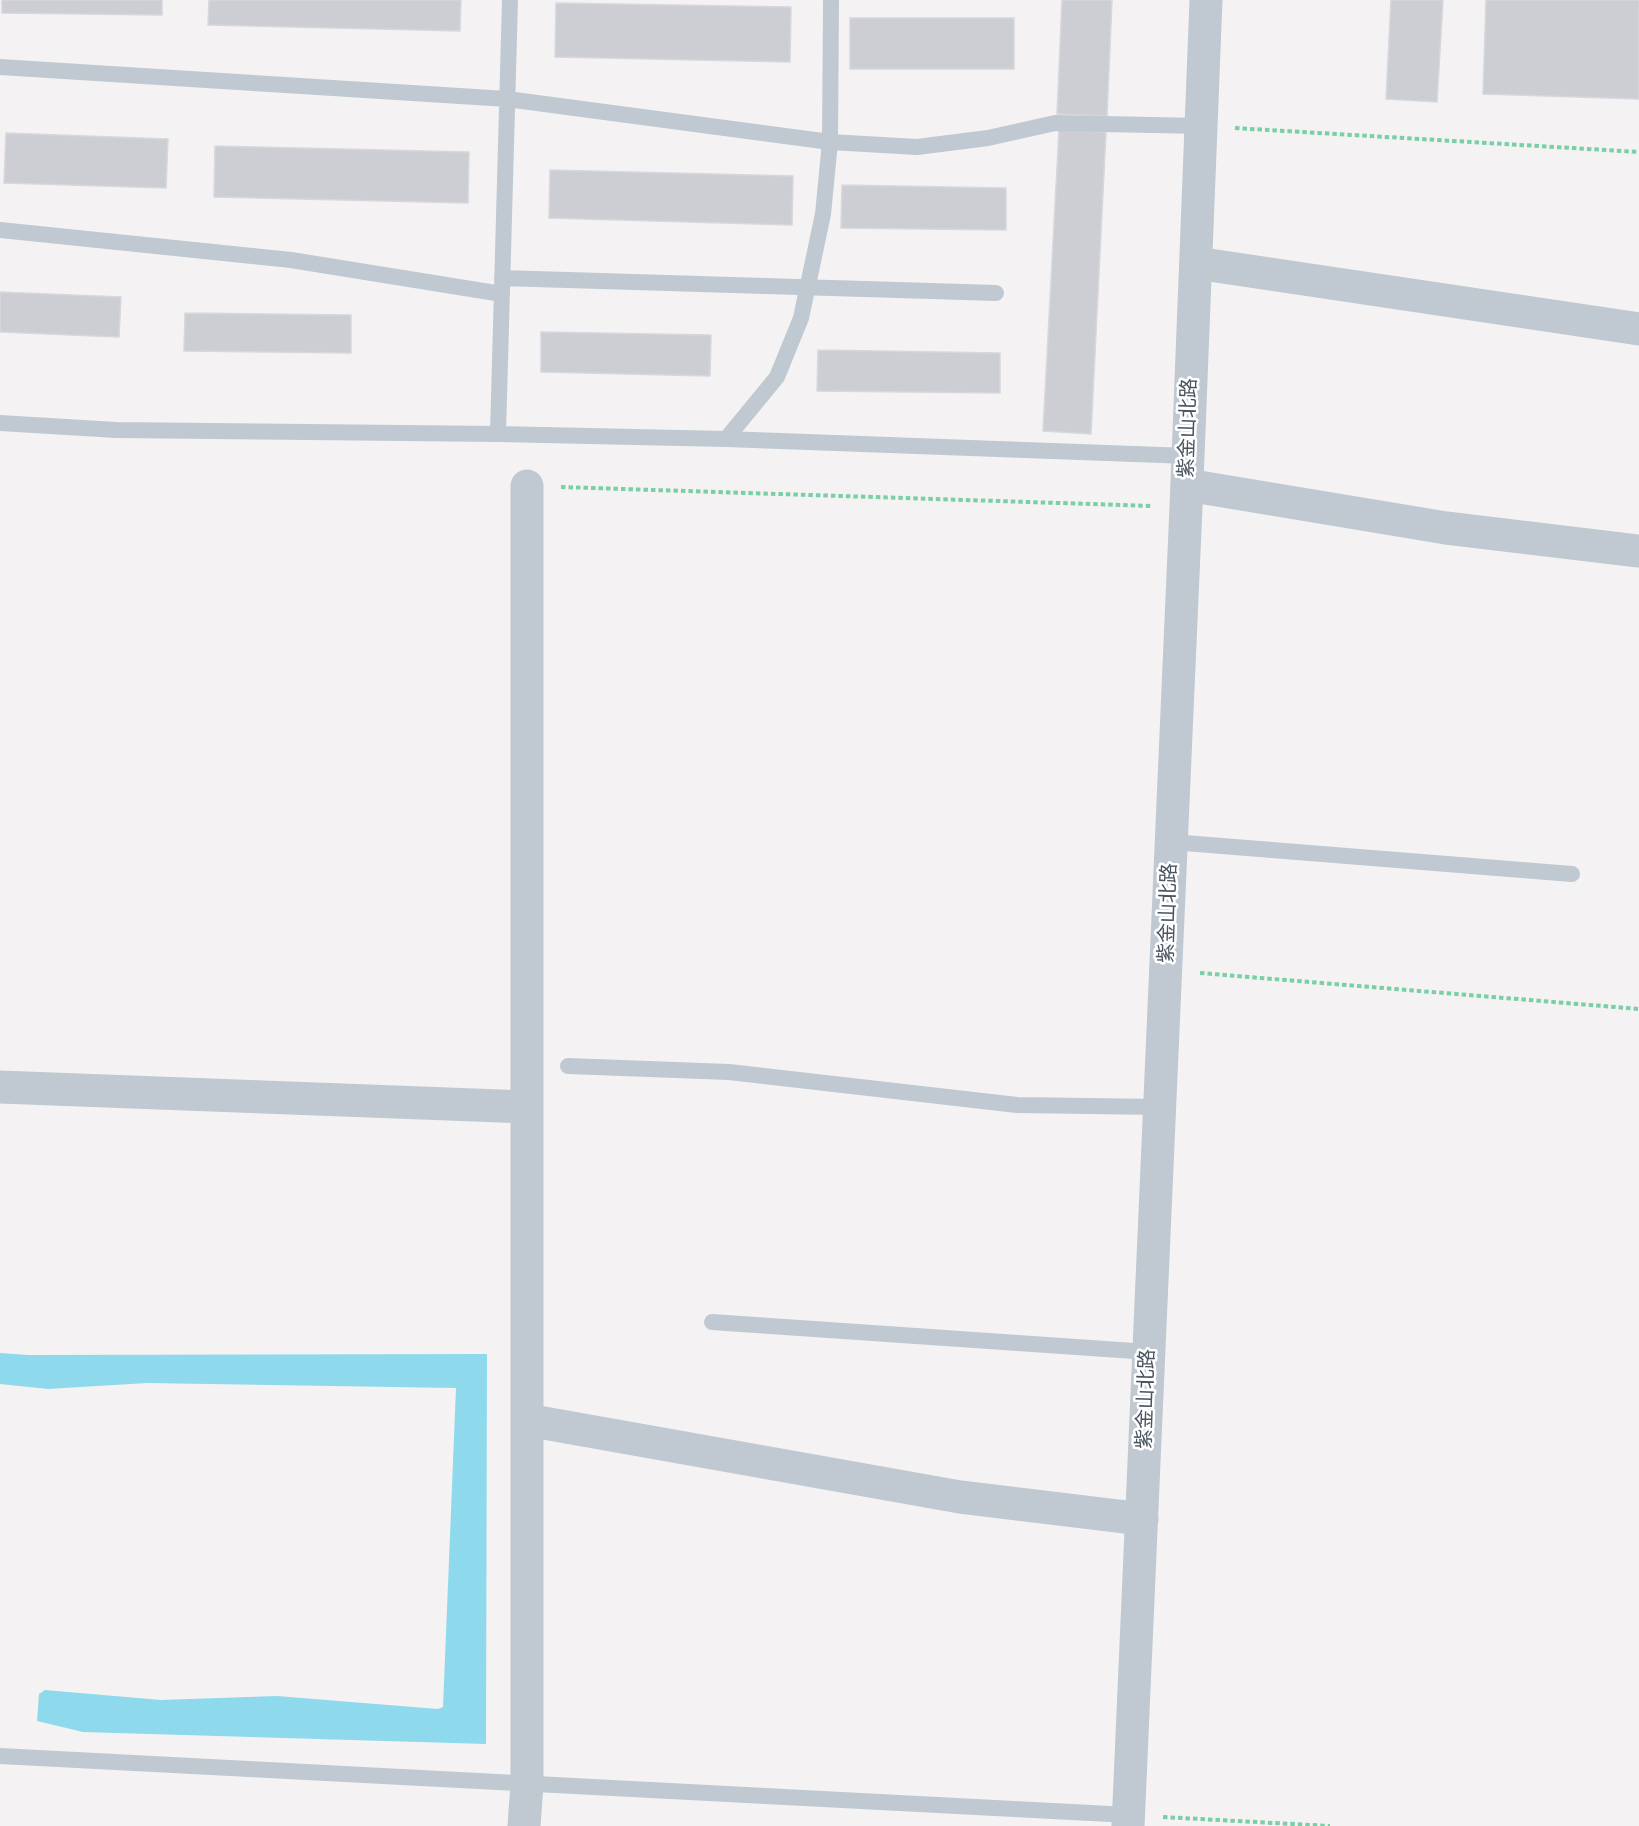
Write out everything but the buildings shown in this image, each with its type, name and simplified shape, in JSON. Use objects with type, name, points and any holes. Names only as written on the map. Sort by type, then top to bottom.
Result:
[{"type":"street","name":"紫金山北路","points":[[1129,1820],[1206,0]]},
{"type":"street","points":[[1196,263],[1639,329]]},
{"type":"street","points":[[1187,483],[1446,528],[1639,551]]},
{"type":"street","points":[[525,1826],[527,1784],[527,486]]},
{"type":"street","points":[[0,1087],[527,1107]]},
{"type":"street","points":[[527,1420],[960,1497],[1142,1519]]},
{"type":"lane","points":[[498,434],[510,0]]},
{"type":"lane","points":[[726,439],[777,377],[801,318],[823,214],[830,142],[831,0]]},
{"type":"lane","points":[[0,67],[507,99],[830,142],[917,147],[988,138],[1054,123],[1201,126]]},
{"type":"lane","points":[[0,230],[291,260],[502,286],[807,288],[996,293]]},
{"type":"lane","points":[[0,423],[116,430],[726,439],[1187,483]]},
{"type":"lane","points":[[1172,842],[1572,874]]},
{"type":"lane","points":[[568,1066],[729,1072],[1017,1105],[1160,1107]]},
{"type":"lane","points":[[712,1322],[1149,1352]]},
{"type":"lane","points":[[0,1756],[527,1784],[1129,1820]]},
{"type":"path","points":[[1201,126],[1639,152]]},
{"type":"path","points":[[527,486],[1187,483]]},
{"type":"path","points":[[1166,970],[1639,1009]]},
{"type":"path","points":[[1129,1820],[1330,1826]]},
{"type":"water","points":[[0,1353],[28,1355],[487,1354],[486,1744],[83,1732],[37,1721],[39,1694],[45,1690],[161,1700],[277,1696],[438,1709],[443,1707],[456,1388],[147,1383],[48,1389],[0,1384]]}]
